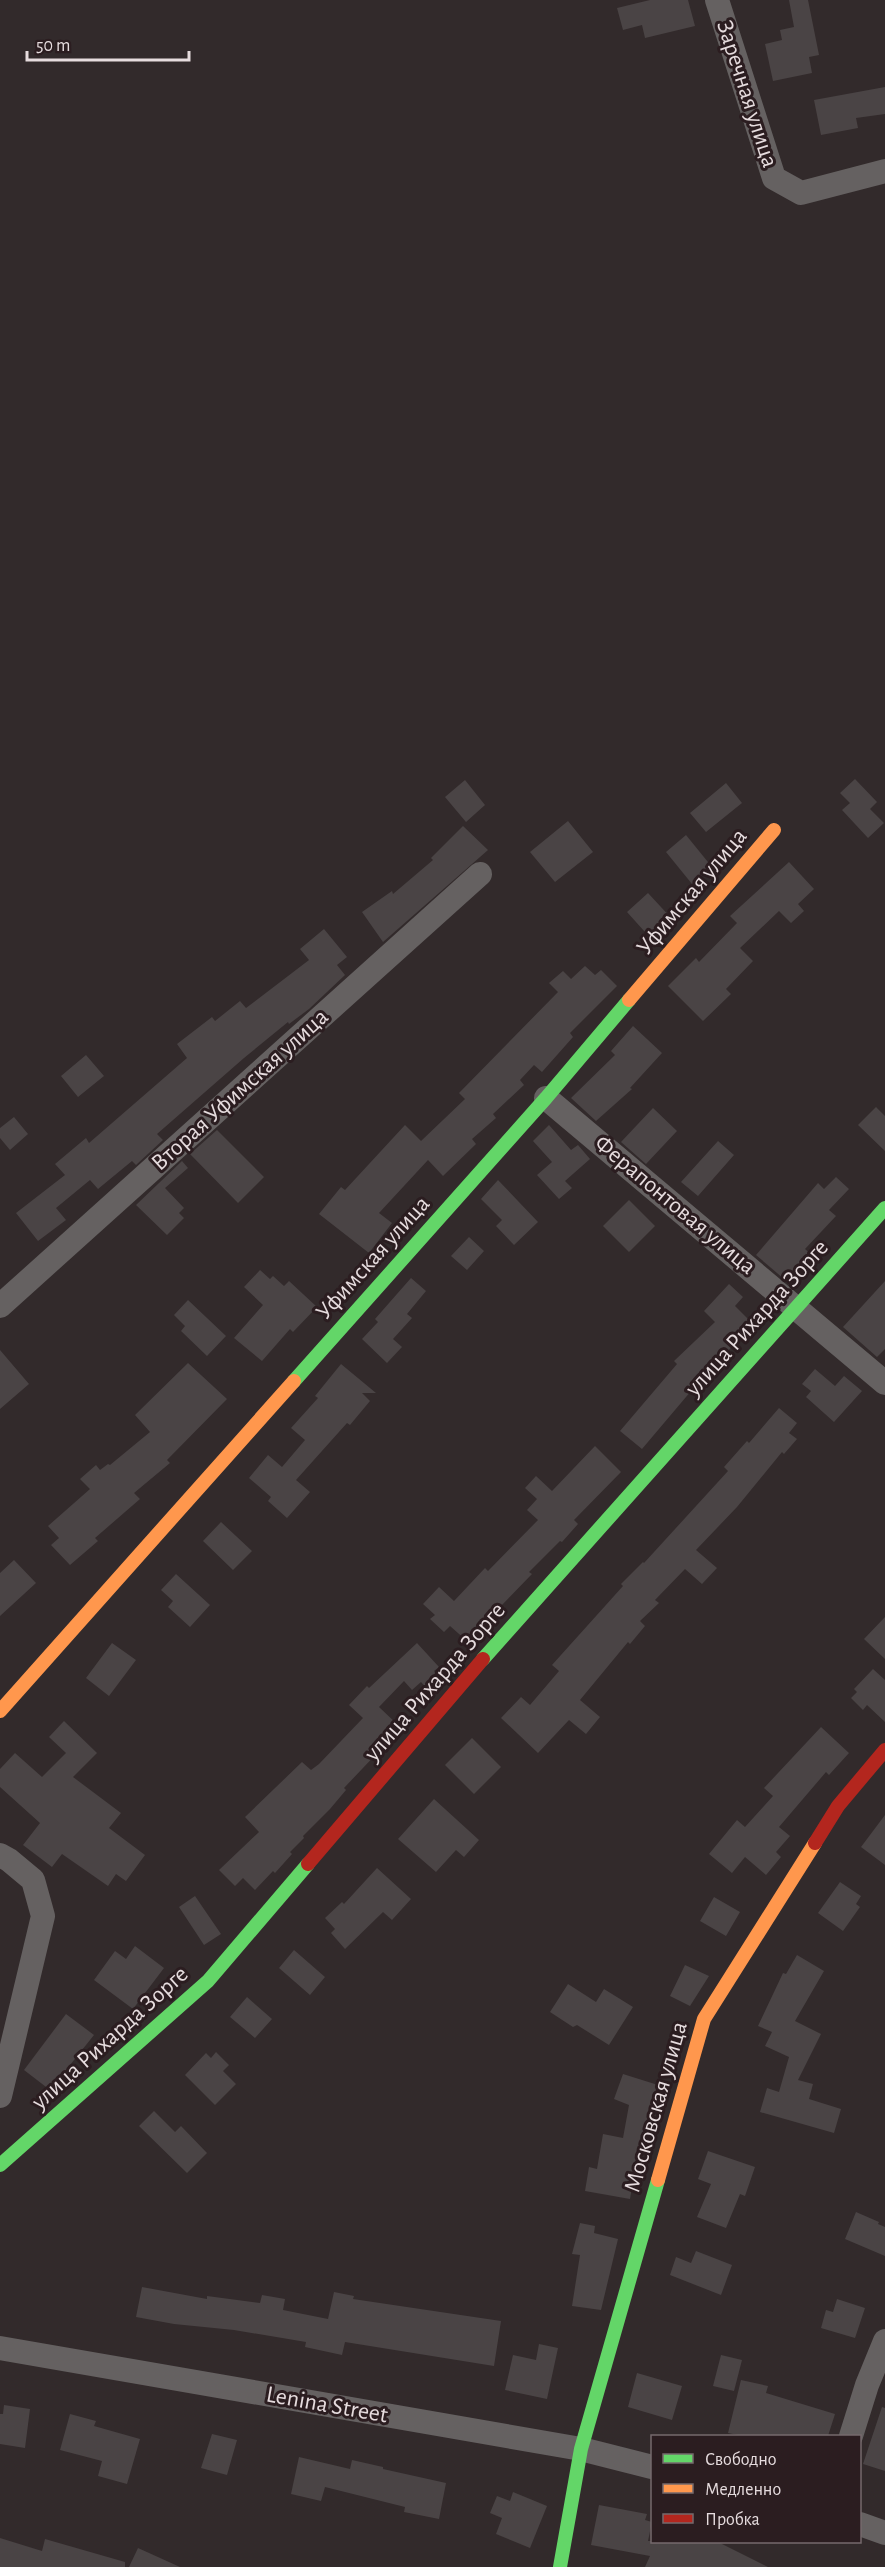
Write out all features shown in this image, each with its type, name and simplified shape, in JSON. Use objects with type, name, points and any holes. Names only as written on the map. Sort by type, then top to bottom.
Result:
[{"type":"street","name":"Заречная улица","points":[[717,0],[774,178],[801,193],[885,171]]},
{"type":"street","name":"Уфимская улица","points":[[0,1711],[546,1098],[774,830]]},
{"type":"street","name":"Вторая Уфимская улица","points":[[0,1306],[480,874]]},
{"type":"street","name":"Ферапонтовая улица","points":[[546,1098],[885,1383]]},
{"type":"street","name":"улица Рихарда Зорге","points":[[0,2165],[208,1981],[475,1668],[885,1208]]},
{"type":"street","name":"Московская улица","points":[[560,2567],[581,2449],[704,2019],[838,1806],[885,1750]]},
{"type":"street","points":[[0,1855],[33,1880],[43,1916],[0,2096]]},
{"type":"street","points":[[851,2435],[867,2385],[885,2341]]},
{"type":"street","name":"Lenina Street","points":[[0,2348],[581,2449],[651,2467]]},
{"type":"street","points":[[861,2524],[885,2534]]},
{"type":"building","points":[[650,0],[688,0],[695,26],[645,38],[642,25],[623,30],[617,8]]},
{"type":"building","points":[[789,0],[808,0],[819,55],[809,57],[812,73],[773,81],[765,44],[782,40],[780,30],[794,27]]},
{"type":"building","points":[[885,87],[885,114],[856,118],[858,128],[821,135],[814,100]]},
{"type":"building","points":[[855,779],[877,802],[870,809],[884,823],[868,838],[842,810],[850,803],[840,793]]},
{"type":"building","points":[[465,780],[485,805],[466,822],[445,797]]},
{"type":"building","points":[[726,783],[742,803],[706,832],[690,813]]},
{"type":"building","points":[[568,821],[593,852],[555,882],[530,852]]},
{"type":"building","points":[[463,826],[488,850],[383,942],[362,912],[392,891],[393,894],[433,860],[431,858]]},
{"type":"building","points":[[686,835],[712,867],[692,884],[666,852]]},
{"type":"building","points":[[789,862],[814,889],[798,904],[804,911],[791,923],[779,911],[740,948],[753,961],[726,989],[731,994],[703,1021],[668,986],[696,958],[699,962],[737,923],[730,916]]},
{"type":"building","points":[[648,893],[673,920],[653,941],[627,912]]},
{"type":"building","points":[[324,929],[347,957],[337,965],[345,975],[309,1009],[289,1024],[288,1022],[244,1058],[157,1134],[163,1140],[136,1165],[132,1161],[98,1189],[90,1180],[56,1208],[66,1220],[38,1241],[16,1213],[65,1175],[55,1164],[86,1138],[89,1143],[187,1058],[177,1044],[212,1017],[215,1021],[240,1001],[246,1008],[309,960],[300,949]]},
{"type":"building","points":[[585,966],[595,975],[601,970],[617,986],[570,1033],[573,1037],[542,1072],[534,1065],[520,1080],[524,1085],[493,1114],[496,1118],[472,1139],[476,1144],[443,1176],[428,1160],[379,1213],[392,1223],[369,1253],[319,1214],[341,1187],[345,1190],[405,1125],[421,1141],[465,1099],[459,1093],[558,992],[549,983],[563,971],[571,979]]},
{"type":"building","points":[[633,1026],[662,1053],[630,1088],[632,1089],[596,1121],[571,1098],[615,1055],[611,1051]]},
{"type":"building","points":[[86,1055],[104,1076],[78,1097],[61,1076]]},
{"type":"building","points":[[876,1107],[885,1116],[885,1151],[858,1125]]},
{"type":"building","points":[[653,1108],[677,1131],[646,1164],[621,1142]]},
{"type":"building","points":[[14,1117],[28,1134],[10,1150],[0,1138],[0,1128]]},
{"type":"building","points":[[549,1125],[571,1150],[578,1145],[590,1159],[565,1181],[572,1188],[559,1199],[537,1175],[552,1162],[533,1141]]},
{"type":"building","points":[[217,1130],[264,1177],[238,1203],[190,1154]]},
{"type":"building","points":[[718,1141],[734,1155],[698,1196],[681,1182]]},
{"type":"building","points":[[182,1161],[188,1168],[165,1188],[184,1208],[179,1213],[184,1218],[167,1235],[136,1205]]},
{"type":"building","points":[[836,1177],[849,1189],[829,1210],[836,1216],[805,1249],[815,1258],[791,1285],[756,1255],[818,1183],[824,1189]]},
{"type":"building","points":[[498,1180],[538,1222],[514,1245],[496,1226],[502,1220],[481,1199]]},
{"type":"building","points":[[629,1200],[655,1226],[629,1252],[603,1226]]},
{"type":"building","points":[[469,1237],[484,1251],[467,1270],[451,1256]]},
{"type":"building","points":[[260,1270],[270,1279],[273,1276],[284,1286],[289,1281],[317,1307],[293,1332],[290,1329],[262,1361],[234,1338],[263,1305],[244,1287]]},
{"type":"building","points":[[411,1278],[426,1291],[407,1314],[412,1318],[393,1339],[402,1347],[387,1363],[362,1339],[378,1322],[375,1319]]},
{"type":"building","points":[[885,1281],[885,1349],[877,1357],[843,1327]]},
{"type":"building","points":[[729,1284],[743,1297],[735,1306],[753,1324],[727,1352],[729,1354],[700,1388],[697,1384],[642,1449],[620,1431],[677,1364],[674,1361],[715,1322],[704,1311]]},
{"type":"building","points":[[188,1300],[226,1336],[207,1356],[181,1331],[185,1326],[174,1315]]},
{"type":"building","points":[[0,1350],[29,1384],[0,1409]]},
{"type":"building","points":[[188,1363],[227,1399],[167,1460],[170,1463],[134,1493],[140,1499],[95,1538],[98,1541],[70,1565],[51,1545],[59,1538],[48,1526],[90,1489],[80,1479],[96,1465],[100,1470],[110,1465],[150,1432],[135,1415]]},
{"type":"building","points":[[341,1364],[376,1393],[362,1393],[370,1401],[350,1425],[347,1423],[296,1480],[310,1492],[287,1518],[268,1501],[271,1497],[249,1478],[268,1455],[282,1467],[305,1440],[291,1428],[318,1398],[315,1396]]},
{"type":"building","points":[[815,1369],[835,1386],[844,1376],[862,1391],[834,1422],[806,1397],[811,1391],[802,1384]]},
{"type":"building","points":[[779,1408],[797,1423],[789,1433],[797,1439],[784,1454],[782,1452],[737,1507],[696,1550],[717,1568],[702,1584],[685,1569],[655,1600],[659,1603],[640,1621],[645,1626],[630,1644],[628,1642],[580,1700],[600,1717],[586,1734],[569,1720],[538,1753],[501,1718],[521,1697],[530,1705],[559,1671],[552,1665],[623,1586],[621,1584],[644,1563],[728,1471],[724,1467],[747,1441],[749,1443]]},
{"type":"building","points":[[595,1446],[621,1472],[574,1520],[578,1524],[562,1542],[560,1541],[529,1572],[532,1574],[467,1641],[450,1626],[444,1632],[430,1619],[435,1615],[423,1604],[439,1587],[454,1601],[485,1568],[488,1571],[538,1520],[527,1510],[537,1499],[525,1488],[536,1476],[552,1491]]},
{"type":"building","points":[[221,1522],[252,1551],[233,1570],[203,1541]]},
{"type":"building","points":[[14,1560],[36,1583],[0,1616],[0,1573]]},
{"type":"building","points":[[176,1574],[210,1605],[190,1627],[168,1607],[173,1601],[161,1590]]},
{"type":"building","points":[[885,1617],[885,1659],[864,1639]]},
{"type":"building","points":[[112,1643],[136,1660],[109,1696],[86,1678]]},
{"type":"building","points":[[417,1643],[439,1667],[434,1671],[441,1679],[430,1692],[421,1682],[412,1690],[404,1681],[379,1707],[398,1725],[378,1746],[381,1749],[344,1788],[346,1790],[303,1836],[304,1838],[290,1852],[292,1854],[275,1873],[273,1871],[255,1890],[243,1878],[235,1886],[219,1870],[259,1832],[245,1817],[302,1762],[311,1770],[319,1764],[363,1718],[349,1705],[367,1686],[369,1688]]},
{"type":"building","points":[[873,1669],[885,1680],[885,1722],[867,1705],[863,1710],[851,1698],[857,1692],[854,1689]]},
{"type":"building","points":[[64,1721],[97,1753],[73,1777],[121,1813],[109,1828],[145,1855],[126,1881],[116,1874],[108,1886],[62,1854],[52,1867],[23,1845],[40,1823],[0,1787],[0,1769],[15,1753],[42,1777],[66,1753],[49,1737]]},
{"type":"building","points":[[821,1727],[849,1753],[829,1775],[826,1772],[779,1827],[790,1836],[776,1852],[781,1857],[766,1875],[745,1857],[732,1873],[709,1854],[737,1820],[745,1827],[773,1796],[764,1788]]},
{"type":"building","points":[[472,1738],[501,1767],[474,1794],[445,1765]]},
{"type":"building","points":[[434,1799],[479,1840],[464,1857],[456,1850],[436,1872],[398,1839]]},
{"type":"building","points":[[885,1815],[885,1865],[861,1847]]},
{"type":"building","points":[[377,1868],[411,1899],[392,1920],[383,1912],[345,1949],[331,1933],[335,1929],[325,1918],[342,1902],[344,1904]]},
{"type":"building","points":[[840,1882],[861,1896],[856,1904],[860,1907],[843,1931],[818,1913]]},
{"type":"building","points":[[195,1896],[221,1934],[204,1945],[179,1907]]},
{"type":"building","points":[[714,1897],[740,1912],[726,1936],[700,1921]]},
{"type":"building","points":[[135,1946],[164,1968],[133,2009],[94,1980],[115,1951],[126,1959]]},
{"type":"building","points":[[294,1950],[325,1977],[310,1995],[279,1968]]},
{"type":"building","points":[[797,1955],[824,1971],[795,2021],[821,2034],[798,2080],[813,2084],[809,2099],[841,2109],[834,2133],[760,2112],[767,2088],[779,2092],[789,2057],[765,2046],[772,2032],[758,2026],[783,1973],[786,1974]]},
{"type":"building","points":[[685,1965],[709,1976],[690,2006],[670,1996]]},
{"type":"building","points":[[568,1984],[596,2002],[604,1989],[633,2007],[609,2045],[577,2025],[573,2027],[550,2012]]},
{"type":"building","points":[[247,1997],[272,2019],[255,2038],[230,2017]]},
{"type":"building","points":[[66,2014],[94,2035],[50,2090],[24,2070]]},
{"type":"building","points":[[216,2052],[229,2065],[223,2071],[236,2084],[215,2105],[185,2075],[206,2053],[211,2058]]},
{"type":"building","points":[[623,2074],[658,2085],[645,2133],[640,2164],[636,2163],[630,2199],[585,2191],[589,2167],[597,2169],[603,2134],[623,2138],[629,2105],[614,2099]]},
{"type":"building","points":[[154,2111],[175,2132],[181,2126],[207,2153],[187,2173],[139,2126]]},
{"type":"building","points":[[708,2151],[755,2167],[745,2196],[740,2194],[726,2228],[697,2217],[711,2184],[698,2179]]},
{"type":"building","points":[[856,2212],[885,2227],[885,2256],[845,2239]]},
{"type":"building","points":[[580,2223],[595,2226],[594,2233],[618,2239],[601,2310],[572,2306],[580,2255],[572,2254]]},
{"type":"building","points":[[696,2251],[732,2265],[721,2295],[670,2275],[676,2257],[691,2263]]},
{"type":"building","points":[[142,2287],[207,2299],[207,2296],[260,2303],[262,2295],[285,2299],[283,2310],[328,2319],[334,2292],[354,2296],[353,2299],[501,2321],[494,2366],[345,2342],[342,2355],[305,2347],[306,2342],[136,2317]]},
{"type":"building","points":[[837,2299],[865,2308],[855,2338],[821,2328],[826,2310],[833,2312]]},
{"type":"building","points":[[539,2344],[558,2348],[547,2399],[505,2390],[513,2355],[536,2360]]},
{"type":"building","points":[[721,2355],[742,2360],[734,2391],[713,2386]]},
{"type":"building","points":[[637,2373],[682,2386],[672,2420],[628,2407]]},
{"type":"building","points":[[741,2380],[768,2386],[766,2393],[835,2414],[828,2435],[737,2435],[728,2433]]},
{"type":"building","points":[[4,2405],[30,2409],[25,2448],[0,2444],[0,2414],[3,2414]]},
{"type":"building","points":[[882,2407],[885,2408],[885,2471],[863,2464]]},
{"type":"building","points":[[70,2414],[96,2421],[94,2426],[140,2439],[127,2484],[98,2476],[102,2461],[60,2450]]},
{"type":"building","points":[[212,2434],[237,2440],[227,2475],[201,2468]]},
{"type":"building","points":[[299,2457],[350,2469],[352,2460],[446,2483],[439,2519],[404,2512],[405,2507],[325,2487],[321,2501],[291,2494]]},
{"type":"building","points":[[513,2492],[547,2506],[530,2548],[496,2534],[502,2518],[490,2513],[497,2496],[510,2501]]},
{"type":"building","points":[[599,2505],[647,2514],[645,2520],[651,2522],[648,2541],[651,2543],[720,2543],[768,2567],[645,2567],[650,2556],[591,2545]]},
{"type":"building","points":[[0,2538],[42,2551],[45,2539],[125,2562],[125,2567],[0,2567]]},
{"type":"building","points":[[138,2548],[180,2567],[129,2567]]},
{"type":"traffic: fast","points":[[294,1381],[546,1098],[629,1000]]},
{"type":"traffic: fast","points":[[483,1659],[885,1208]]},
{"type":"traffic: fast","points":[[0,2165],[208,1981],[308,1864]]},
{"type":"traffic: fast","points":[[560,2567],[581,2449],[658,2180]]},
{"type":"traffic: slow","points":[[629,1000],[774,830]]},
{"type":"traffic: slow","points":[[0,1711],[294,1381]]},
{"type":"traffic: slow","points":[[658,2180],[704,2019],[815,1843]]},
{"type":"traffic: jam","points":[[308,1864],[483,1659]]},
{"type":"traffic: jam","points":[[815,1843],[838,1806],[885,1750]]}]
